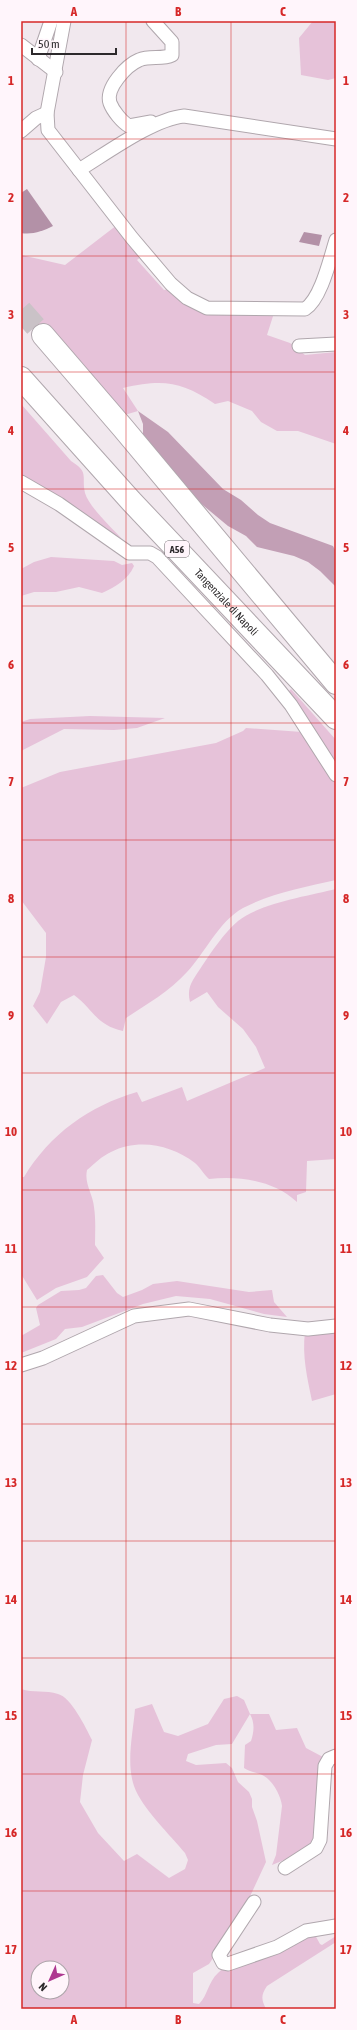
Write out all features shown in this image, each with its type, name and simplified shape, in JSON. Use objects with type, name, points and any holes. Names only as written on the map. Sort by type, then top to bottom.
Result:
[{"type":"highway","points":[[43,335],[123,428],[336,683]]},
{"type":"highway","name":"Tangenziale di Napoli","points":[[21,378],[131,501],[336,718]]},
{"type":"street","points":[[38,59],[51,21]]},
{"type":"street","points":[[64,21],[56,72],[47,113],[48,130],[172,284],[187,298],[207,308],[305,309],[310,306],[316,297],[336,240]]},
{"type":"street","points":[[154,21],[172,42],[172,55],[168,57],[141,59],[129,64],[118,78],[110,93],[110,102],[123,122],[129,126],[149,121],[158,124]]},
{"type":"street","points":[[21,45],[56,72]]},
{"type":"street","points":[[21,131],[36,118],[47,113]]},
{"type":"street","points":[[79,170],[158,124],[174,117],[184,116],[336,139]]},
{"type":"street","points":[[299,346],[336,344]]},
{"type":"street","points":[[21,482],[59,504],[129,553],[150,553],[157,557],[267,675],[292,705],[336,775]]},
{"type":"street","points":[[21,1365],[43,1358],[134,1316],[189,1309],[270,1325],[308,1329],[336,1326]]},
{"type":"street","points":[[285,1868],[316,1848],[320,1840],[325,1766],[328,1759],[336,1756]]},
{"type":"street","points":[[254,1902],[219,1956],[223,1963],[228,1964],[277,1947],[306,1931],[336,1926]]},
{"type":"shaded area","points":[[313,21],[336,21],[336,78],[328,80],[301,75],[299,38]]},
{"type":"shaded area","points":[[27,189],[53,226],[37,232],[21,233],[21,193]]},
{"type":"shaded area","points":[[117,225],[142,256],[137,260],[164,290],[171,289],[202,311],[274,313],[267,335],[290,343],[305,355],[336,352],[336,444],[298,431],[277,431],[261,422],[252,411],[228,401],[215,404],[203,396],[181,386],[171,384],[149,383],[123,388],[138,411],[121,416],[43,326],[36,324],[29,330],[21,324],[21,255],[65,265]]},
{"type":"shaded area","points":[[304,232],[322,235],[319,246],[299,242]]},
{"type":"shaded area","points":[[21,404],[71,461],[81,469],[84,475],[84,487],[87,499],[122,539],[21,474]]},
{"type":"shaded area","points":[[138,411],[168,432],[223,489],[241,500],[258,515],[270,523],[333,546],[336,552],[336,587],[320,571],[308,562],[294,556],[257,547],[246,536],[228,526],[193,497],[143,440],[143,424]]},
{"type":"shaded area","points":[[51,557],[114,561],[122,565],[132,563],[134,566],[125,579],[116,586],[102,593],[79,587],[56,592],[34,592],[21,596],[21,569],[34,562]]},
{"type":"shaded area","points":[[291,689],[336,740],[336,762],[289,691]]},
{"type":"shaded area","points":[[90,716],[165,718],[137,728],[114,730],[64,729],[21,751],[21,722],[30,719]]},
{"type":"shaded area","points":[[246,728],[302,732],[336,784],[336,880],[265,898],[243,908],[234,914],[219,929],[194,964],[180,979],[158,997],[126,1018],[123,1031],[101,1021],[74,995],[61,1002],[47,1024],[33,1006],[40,992],[46,957],[46,933],[21,900],[21,788],[60,772],[216,743],[243,731]]},
{"type":"shaded area","points":[[336,889],[336,1159],[307,1161],[306,1192],[297,1195],[297,1202],[277,1189],[256,1181],[232,1178],[209,1179],[195,1163],[176,1152],[165,1148],[133,1145],[111,1152],[87,1170],[86,1175],[94,1207],[95,1245],[104,1258],[87,1277],[56,1288],[37,1300],[21,1274],[21,1177],[24,1177],[34,1162],[59,1135],[72,1124],[103,1105],[137,1092],[142,1102],[182,1087],[187,1101],[265,1068],[256,1047],[243,1029],[218,1007],[207,992],[190,1002],[190,987],[218,942],[238,921],[259,909],[299,897]]},
{"type":"shaded area","points":[[103,1275],[117,1293],[123,1297],[153,1284],[177,1281],[249,1292],[272,1290],[274,1302],[287,1317],[264,1314],[210,1299],[176,1296],[143,1304],[82,1327],[65,1329],[56,1339],[21,1353],[21,1336],[40,1325],[36,1308],[38,1305],[61,1291],[86,1288],[96,1276]]},
{"type":"shaded area","points":[[336,1331],[336,1394],[312,1401],[305,1358],[305,1332]]},
{"type":"shaded area","points":[[21,1689],[58,1694],[63,1696],[73,1707],[92,1740],[83,1775],[80,1802],[98,1833],[124,1861],[137,1854],[169,1878],[185,1869],[188,1860],[185,1853],[143,1803],[134,1786],[130,1768],[130,1758],[135,1709],[152,1704],[164,1732],[178,1736],[208,1724],[224,1699],[237,1696],[244,1700],[250,1714],[232,1744],[216,1745],[188,1754],[186,1761],[196,1765],[226,1763],[232,1768],[238,1782],[249,1792],[252,1799],[252,1807],[257,1821],[266,1862],[239,1920],[209,1964],[193,1973],[193,2003],[199,2004],[212,1980],[218,1973],[246,1957],[303,1935],[315,1935],[322,1945],[336,1936],[336,1942],[267,1986],[262,1997],[266,2009],[21,2009]]},
{"type":"shaded area","points":[[250,1714],[269,1714],[276,1730],[297,1728],[306,1748],[323,1757],[318,1833],[306,1851],[272,1865],[276,1855],[282,1806],[278,1793],[267,1778],[244,1768],[245,1745],[251,1741],[253,1731],[252,1717]]},
{"type":"tunnel","points":[[21,310],[43,335]]}]
